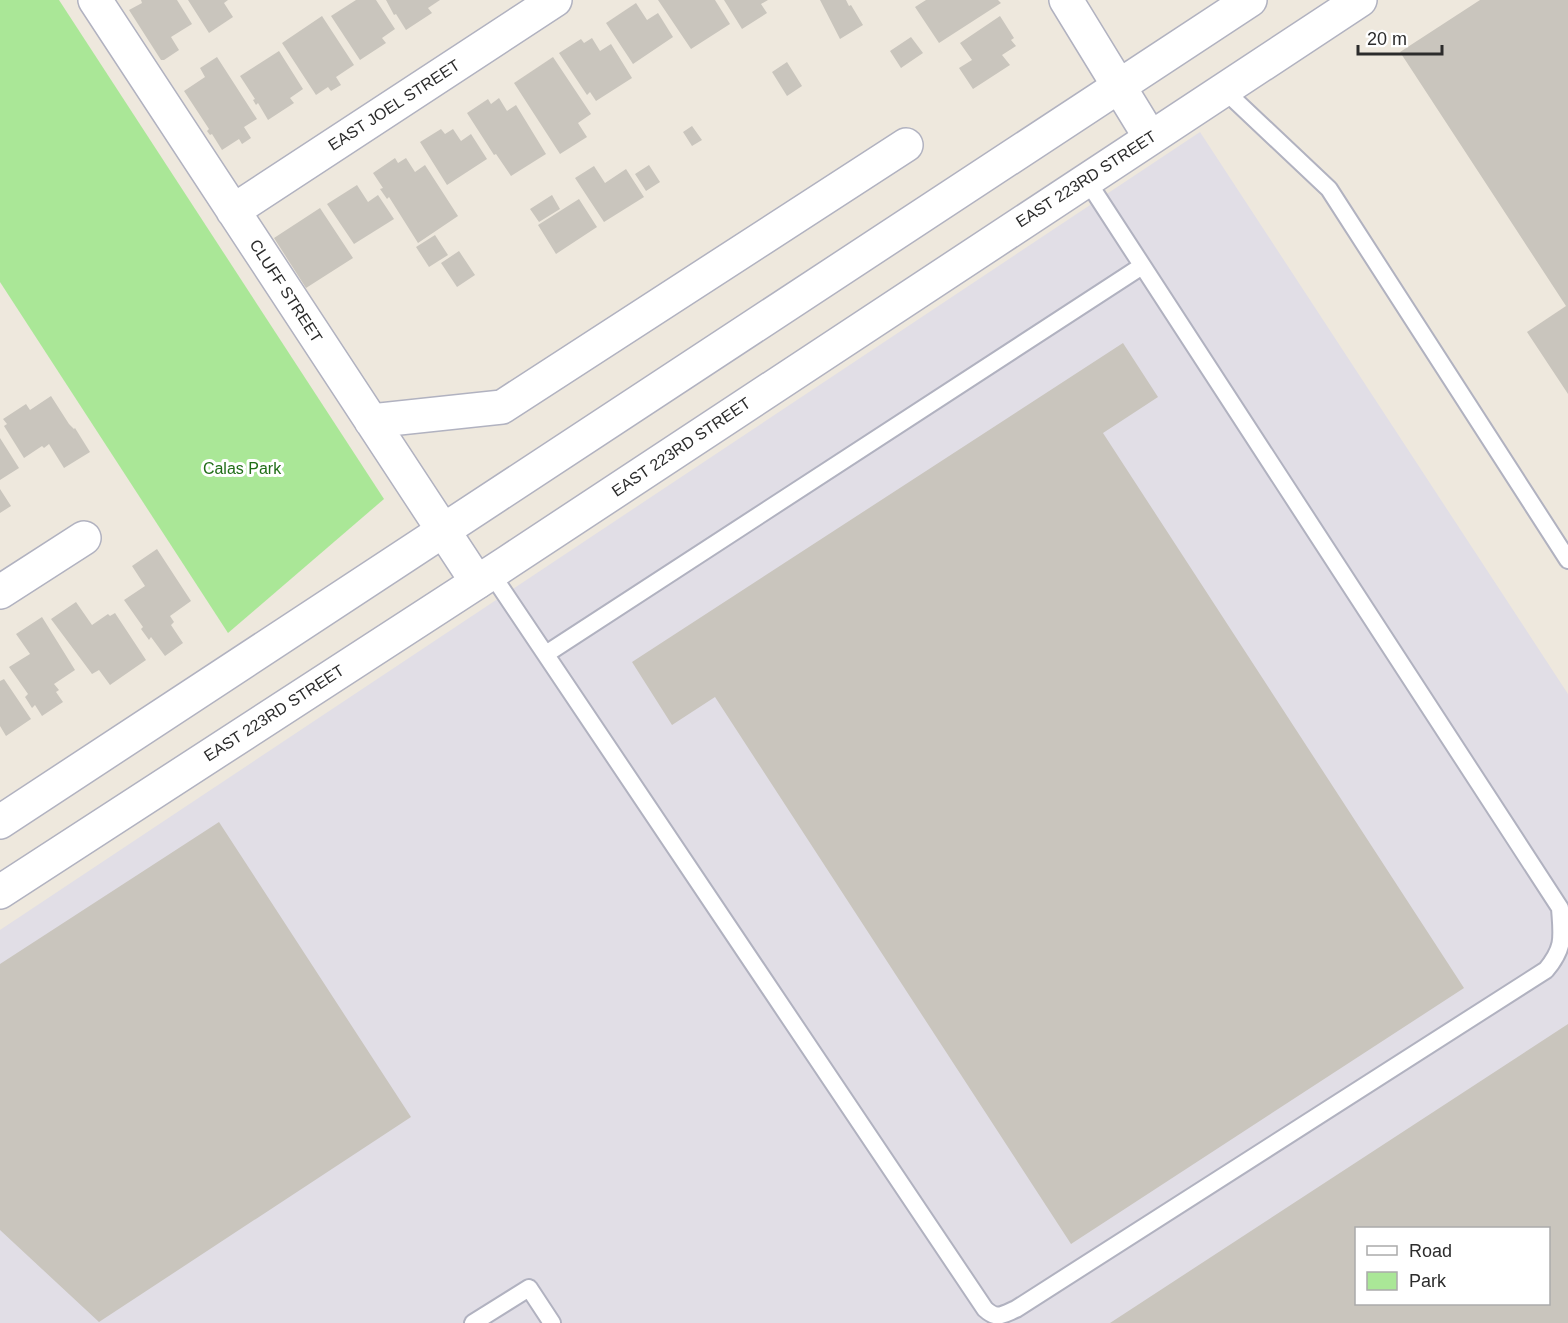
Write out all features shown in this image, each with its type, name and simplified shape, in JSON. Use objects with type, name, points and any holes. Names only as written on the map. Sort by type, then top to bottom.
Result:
[{"type":"main road","name":"CLUFF STREET","points":[[95,0],[444,531],[484,577]]},
{"type":"main road","name":"EAST JOEL STREET","points":[[233,211],[555,0]]},
{"type":"main road","points":[[1066,0],[1150,137]]},
{"type":"main road","points":[[0,822],[1250,0]]},
{"type":"main road","name":"EAST 223RD STREET","points":[[0,892],[484,577],[1360,0]]},
{"type":"main road","points":[[371,421],[502,407],[906,145]]},
{"type":"main road","points":[[0,592],[84,538]]},
{"type":"lane","points":[[1223,89],[1329,189],[1568,560]]},
{"type":"lane","points":[[484,577],[546,654],[978,1299],[992,1315],[997,1316],[1016,1309],[1546,970],[1556,958],[1562,940],[1560,908],[1086,179]]},
{"type":"lane","points":[[546,654],[1142,266]]},
{"type":"lane","points":[[473,1323],[529,1288],[552,1323]]},
{"type":"shaded area","points":[[1200,132],[1568,694],[1568,1323],[0,1323],[0,930]]},
{"type":"green space","name":"Calas Park","points":[[0,0],[59,0],[384,499],[228,633],[0,282]]},
{"type":"building","points":[[141,0],[177,0],[192,24],[171,37],[179,50],[164,60],[161,60],[129,10],[142,3]]},
{"type":"building","points":[[188,0],[228,0],[224,3],[233,17],[209,33]]},
{"type":"building","points":[[356,0],[376,0],[395,29],[382,38],[386,43],[360,60],[331,16]]},
{"type":"building","points":[[386,0],[440,0],[428,8],[432,13],[406,30]]},
{"type":"building","points":[[658,0],[715,0],[730,24],[691,49]]},
{"type":"building","points":[[724,0],[768,0],[761,4],[767,13],[742,29]]},
{"type":"building","points":[[820,0],[846,0],[863,25],[840,39]]},
{"type":"building","points":[[926,0],[998,0],[1001,3],[939,43],[915,7]]},
{"type":"building","points":[[1480,0],[1568,0],[1568,394],[1527,332],[1566,306],[1400,52]]},
{"type":"building","points":[[636,3],[647,20],[658,13],[673,37],[633,64],[606,23]]},
{"type":"building","points":[[322,16],[354,65],[336,77],[341,85],[331,91],[328,87],[316,95],[282,43]]},
{"type":"building","points":[[1000,16],[1014,38],[1011,40],[1016,46],[1002,55],[1010,65],[973,89],[959,68],[972,60],[960,43]]},
{"type":"building","points":[[911,37],[923,53],[901,68],[890,51]]},
{"type":"building","points":[[592,38],[600,51],[611,44],[632,78],[596,101],[590,92],[587,95],[559,53],[581,39],[584,43]]},
{"type":"building","points":[[279,51],[303,89],[290,98],[294,103],[268,120],[258,103],[256,105],[253,100],[255,99],[240,76]]},
{"type":"building","points":[[217,57],[257,119],[244,127],[251,138],[242,144],[239,139],[222,150],[212,134],[210,135],[207,131],[209,129],[184,91],[205,77],[200,68]]},
{"type":"building","points":[[553,57],[591,114],[578,123],[587,137],[560,154],[514,83]]},
{"type":"building","points":[[787,62],[802,86],[787,96],[772,72]]},
{"type":"building","points":[[499,98],[507,111],[516,105],[546,154],[511,176],[496,154],[494,155],[467,113],[488,99],[491,104]]},
{"type":"building","points":[[692,126],[702,140],[692,146],[683,132]]},
{"type":"building","points":[[441,129],[445,134],[453,129],[461,141],[471,134],[487,159],[447,185],[420,142]]},
{"type":"building","points":[[395,158],[398,163],[406,158],[415,172],[425,165],[458,216],[418,243],[389,197],[387,199],[380,189],[383,188],[373,173]]},
{"type":"building","points":[[649,165],[660,182],[646,191],[635,174]]},
{"type":"building","points":[[594,166],[605,183],[626,169],[644,197],[604,222],[575,178]]},
{"type":"building","points":[[357,185],[368,202],[378,195],[394,219],[354,244],[327,204]]},
{"type":"building","points":[[552,195],[560,209],[539,222],[530,209]]},
{"type":"building","points":[[579,199],[597,227],[556,254],[538,225]]},
{"type":"building","points":[[320,208],[353,258],[306,288],[274,238]]},
{"type":"building","points":[[435,235],[448,255],[429,267],[416,247]]},
{"type":"building","points":[[459,251],[475,275],[457,287],[441,263]]},
{"type":"building","points":[[1123,343],[1158,397],[1103,433],[1464,988],[1071,1244],[715,697],[672,725],[632,662]]},
{"type":"building","points":[[51,396],[90,452],[64,468],[49,444],[24,458],[4,426],[7,424],[3,419],[26,404],[30,410]]},
{"type":"building","points":[[0,438],[19,468],[0,480]]},
{"type":"building","points":[[0,489],[11,506],[0,513]]},
{"type":"building","points":[[157,549],[191,601],[170,616],[174,622],[171,625],[183,643],[165,656],[151,637],[149,640],[141,629],[143,627],[124,600],[145,586],[132,566]]},
{"type":"building","points":[[76,602],[92,625],[108,614],[110,616],[115,613],[146,660],[110,685],[99,670],[92,674],[51,619]]},
{"type":"building","points":[[42,617],[75,670],[54,684],[63,702],[42,716],[35,705],[32,708],[25,697],[28,694],[9,667],[30,654],[16,634]]},
{"type":"building","points":[[4,679],[31,719],[6,736],[0,726],[0,681]]},
{"type":"building","points":[[219,822],[411,1117],[99,1322],[0,1230],[0,964]]},
{"type":"building","points":[[1568,1024],[1568,1323],[1110,1323]]}]
